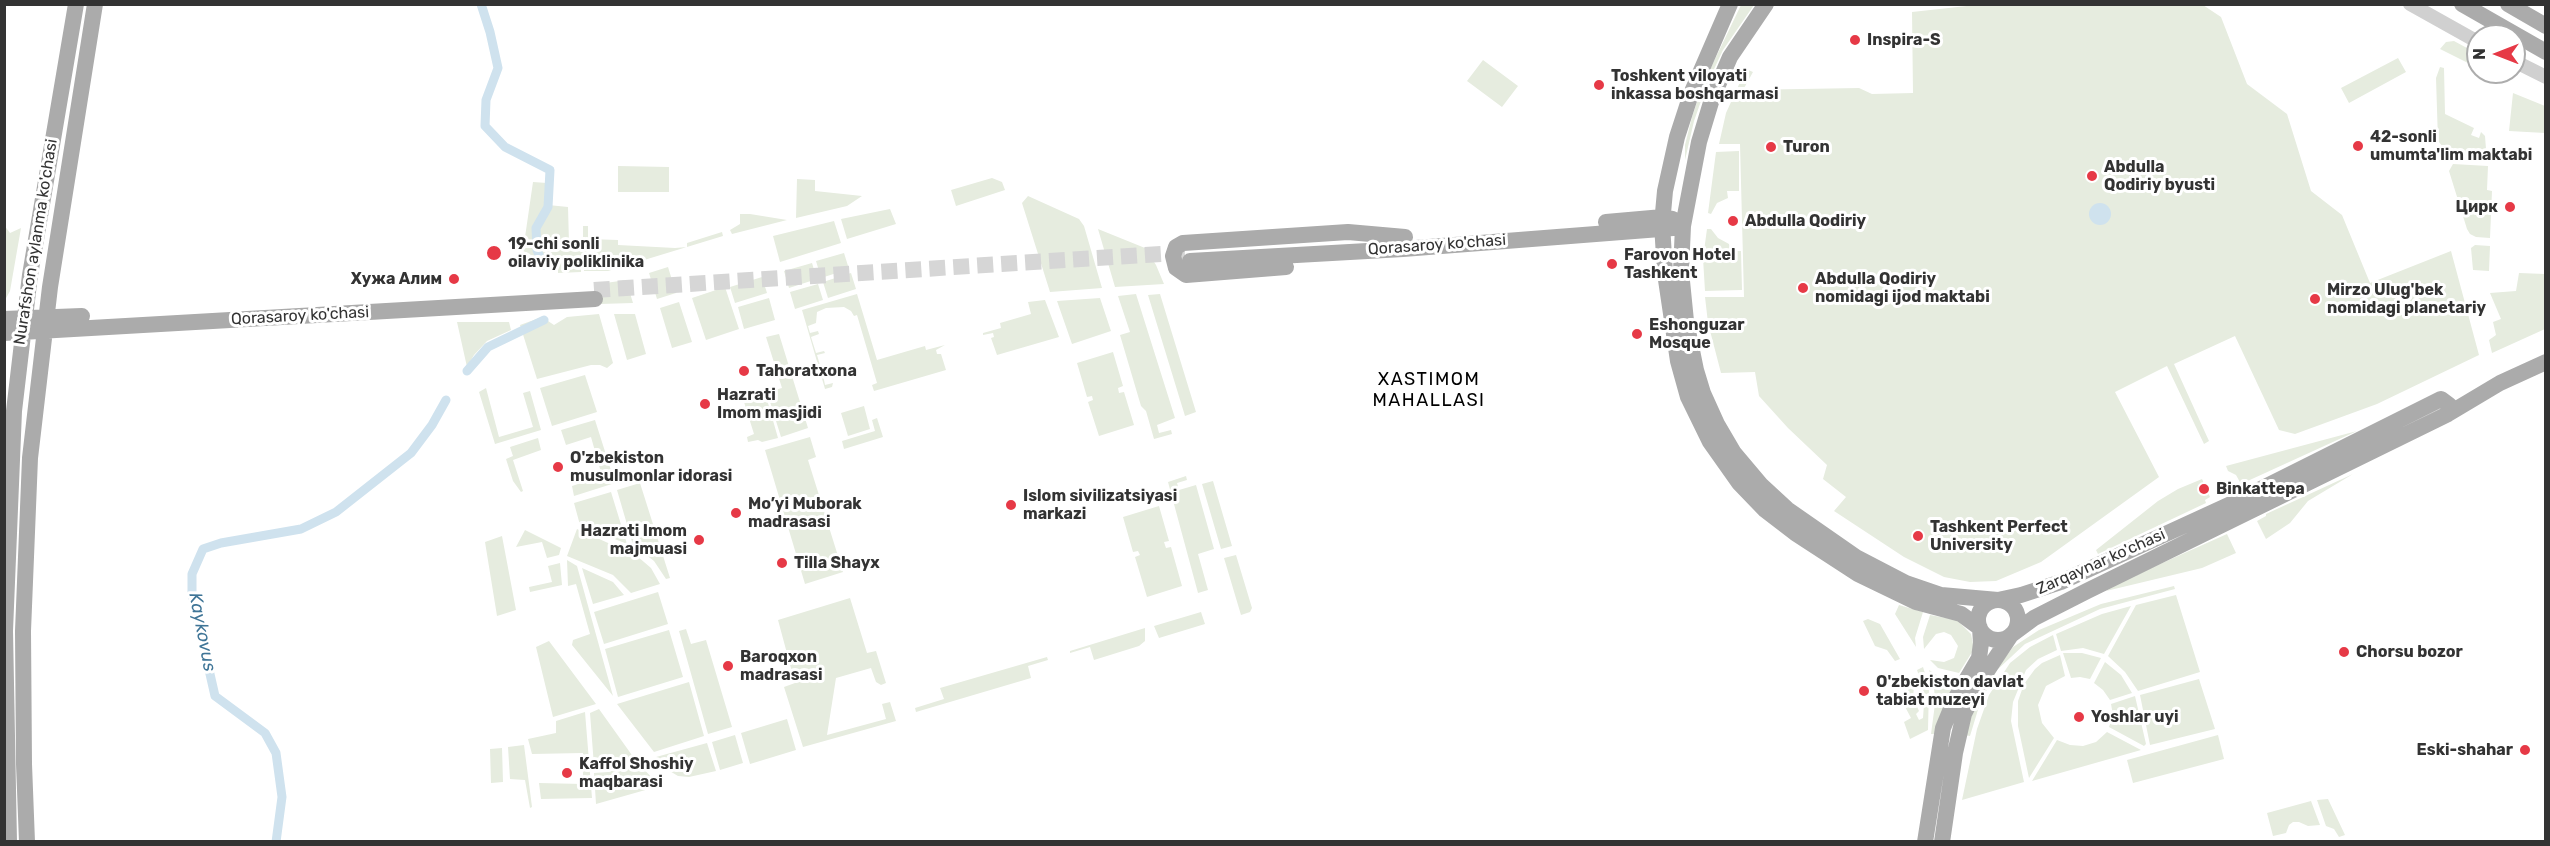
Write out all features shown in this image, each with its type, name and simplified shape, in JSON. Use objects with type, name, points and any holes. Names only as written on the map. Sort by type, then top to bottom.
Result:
[{"type":"main road","name":"Nurafshon aylanma ko'chasi","points":[[9,842],[5,678],[6,580],[19,358],[29,284],[76,4]]},
{"type":"main road","name":"Nurafshon aylanma ko'chasi","points":[[27,842],[23,678],[24,580],[30,458],[50,287],[95,4]]},
{"type":"main road","points":[[1730,4],[1683,116],[1667,181],[1663,224],[1668,306],[1681,373],[1698,420],[1731,473],[1775,518],[1842,565],[1908,599],[1961,614],[1980,628],[1985,635],[1994,639],[2003,639],[2011,635],[2018,623],[2016,613],[2011,604],[1998,600],[1988,603],[1981,610],[1978,619],[1980,628],[1981,644],[1979,658],[1955,699],[1943,729],[1925,842]]},
{"type":"main road","name":"Zarqaynar ko'chasi","points":[[1766,4],[1742,37],[1720,78],[1699,142],[1683,223],[1683,297],[1696,370],[1717,424],[1734,453],[1753,476],[1796,517],[1877,569],[1931,592],[1953,597],[1998,600],[2031,592],[2061,582],[2546,362]]},
{"type":"main road","points":[[2508,4],[2546,26]]},
{"type":"main road","points":[[2463,6],[2546,52]]},
{"type":"main road","name":"Qorasaroy ko'chasi","points":[[1191,257],[1683,223]]},
{"type":"main road","points":[[1348,232],[1404,243],[1351,261],[1186,274],[1176,268],[1173,256],[1176,248],[1183,243],[1348,232]]},
{"type":"main road","points":[[4,314],[20,303],[29,284]]},
{"type":"main road","points":[[41,360],[62,336],[79,322],[62,305],[50,287]]},
{"type":"main road","name":"Qorasaroy ko'chasi","points":[[4,319],[23,325],[441,309],[595,295]]},
{"type":"main road","name":"Qorasaroy ko'chasi","points":[[4,333],[23,325]]},
{"type":"main road","points":[[4,339],[19,358]]},
{"type":"main road","name":"Zarqaynar ko'chasi","points":[[1942,842],[1955,753],[1964,714],[1985,673],[2011,635],[2034,618],[2444,407]]},
{"type":"main road","points":[[6,580],[15,587],[20,586],[24,580]]},
{"type":"main road","points":[[5,678],[14,673],[23,678]]},
{"type":"street","points":[[2410,4],[2466,35]]},
{"type":"street","points":[[2526,67],[2546,77]]},
{"type":"shaded area","points":[[1985,4],[2203,5],[2221,17],[2247,84],[2287,114],[2311,191],[2342,215],[2370,283],[2451,251],[2479,355],[2377,404],[2295,434],[2279,430],[2235,336],[2174,364],[2209,441],[2204,444],[2167,366],[2115,392],[2159,477],[2041,562],[1996,581],[1970,582],[1944,577],[1904,557],[1834,511],[1846,497],[1823,479],[1827,465],[1788,428],[1759,396],[1755,372],[1721,373],[1708,323],[1705,297],[1744,297],[1740,144],[1719,144],[1726,113],[1746,69],[1753,72],[1743,90],[1859,88],[1872,94],[1913,93],[1912,12]]},
{"type":"shaded area","points":[[1741,5],[1754,5],[1723,50],[1707,84],[1694,121],[1685,160],[1685,145],[1703,84]]},
{"type":"shaded area","points":[[2454,41],[2466,48],[2466,62],[2440,49],[2446,42]]},
{"type":"shaded area","points":[[2398,58],[2406,72],[2349,103],[2341,88]]},
{"type":"shaded area","points":[[1483,60],[1518,86],[1502,107],[1467,81]]},
{"type":"shaded area","points":[[2440,67],[2444,68],[2445,114],[2474,128],[2471,135],[2479,138],[2481,132],[2485,136],[2486,149],[2478,157],[2449,154],[2438,141],[2436,78]]},
{"type":"shaded area","points":[[2513,93],[2545,106],[2545,133],[2509,131]]},
{"type":"shaded area","points":[[1739,151],[1739,191],[1727,191],[1728,198],[1717,203],[1711,214],[1708,213],[1716,152]]},
{"type":"shaded area","points":[[2453,164],[2488,166],[2487,190],[2492,191],[2490,238],[2476,237],[2467,229],[2449,171]]},
{"type":"shaded area","points":[[618,166],[669,167],[669,192],[618,192]]},
{"type":"shaded area","points":[[992,178],[1002,182],[1005,190],[956,206],[951,190]]},
{"type":"shaded area","points":[[797,179],[815,180],[815,191],[862,196],[847,206],[796,218]]},
{"type":"shaded area","points":[[533,182],[547,183],[548,205],[568,207],[569,243],[583,242],[583,226],[588,226],[588,239],[618,240],[618,245],[687,247],[608,271],[584,271],[584,266],[581,266],[581,272],[558,273],[558,268],[537,269],[530,254],[523,251]]},
{"type":"shaded area","points":[[1028,196],[1079,219],[1084,226],[1102,288],[1050,292],[1022,203]]},
{"type":"shaded area","points":[[890,209],[896,224],[847,239],[841,219]]},
{"type":"shaded area","points":[[740,214],[787,220],[732,234],[730,230],[740,224]]},
{"type":"shaded area","points":[[834,221],[841,243],[780,262],[773,236]]},
{"type":"shaded area","points":[[4,225],[10,233],[21,228],[10,291],[5,300]]},
{"type":"shaded area","points":[[1098,229],[1145,248],[1164,284],[1115,287]]},
{"type":"shaded area","points":[[1707,229],[1711,229],[1718,238],[1729,244],[1730,251],[1741,251],[1742,290],[1705,291],[1703,258]]},
{"type":"shaded area","points":[[722,232],[723,236],[687,247],[687,243]]},
{"type":"shaded area","points":[[2475,245],[2490,246],[2489,271],[2473,270],[2471,248]]},
{"type":"shaded area","points":[[844,253],[849,269],[821,278],[816,261]]},
{"type":"shaded area","points":[[812,263],[817,279],[789,288],[784,271]]},
{"type":"shaded area","points":[[668,267],[676,293],[657,299],[649,273]]},
{"type":"shaded area","points":[[851,273],[856,289],[828,298],[823,282]]},
{"type":"shaded area","points":[[2519,273],[2545,274],[2545,329],[2492,353],[2489,340],[2496,335],[2493,322],[2501,319],[2490,293],[2516,291]]},
{"type":"shaded area","points":[[762,277],[767,293],[735,303],[730,287]]},
{"type":"shaded area","points":[[626,280],[633,303],[600,304],[599,284]]},
{"type":"shaded area","points":[[818,284],[823,300],[795,309],[790,292]]},
{"type":"shaded area","points":[[725,287],[739,329],[706,340],[692,298]]},
{"type":"shaded area","points":[[857,294],[877,360],[925,346],[926,350],[945,345],[936,350],[937,354],[941,354],[946,370],[874,391],[872,385],[877,383],[857,315],[854,316],[844,307],[826,308],[817,312],[816,323],[808,326],[810,333],[818,331],[819,334],[811,337],[816,353],[824,351],[825,353],[817,355],[822,372],[829,370],[830,373],[823,375],[825,385],[833,383],[832,387],[825,389],[802,310]]},
{"type":"shaded area","points":[[1136,294],[1175,418],[1157,425],[1159,433],[1171,430],[1172,434],[1154,439],[1146,411],[1141,406],[1120,335],[1130,332],[1118,296]]},
{"type":"shaded area","points":[[1160,294],[1196,412],[1185,416],[1148,295]]},
{"type":"shaded area","points":[[769,298],[775,320],[744,329],[738,307]]},
{"type":"shaded area","points":[[1100,298],[1111,331],[1072,344],[1057,301]]},
{"type":"shaded area","points":[[1045,300],[1059,337],[997,355],[991,338],[994,337],[993,333],[983,335],[983,333],[1001,328],[1000,323],[1031,314],[1028,302]]},
{"type":"shaded area","points":[[679,302],[692,342],[672,348],[660,308]]},
{"type":"shaded area","points":[[599,314],[613,363],[607,368],[591,365],[537,379],[520,325],[542,317],[554,325],[567,317]]},
{"type":"shaded area","points":[[614,314],[635,314],[646,354],[627,360]]},
{"type":"shaded area","points":[[457,322],[509,322],[511,330],[487,341],[467,367]]},
{"type":"shaded area","points":[[779,334],[808,428],[781,437],[767,392],[782,388],[766,337]]},
{"type":"shaded area","points":[[1113,352],[1123,386],[1118,388],[1119,393],[1124,392],[1134,425],[1099,436],[1088,402],[1093,400],[1092,396],[1087,397],[1077,363]]},
{"type":"shaded area","points":[[585,375],[597,412],[552,426],[540,388]]},
{"type":"shaded area","points":[[486,388],[499,437],[533,427],[523,393],[530,391],[541,430],[495,444],[479,392]]},
{"type":"shaded area","points":[[766,396],[778,438],[762,442],[758,440],[748,442],[747,437],[754,434],[744,402]]},
{"type":"shaded area","points":[[864,406],[870,429],[848,436],[841,413]]},
{"type":"shaded area","points":[[877,418],[883,437],[844,449],[842,441],[875,431],[872,420]]},
{"type":"shaded area","points":[[595,420],[615,483],[574,496],[572,486],[602,476],[591,437],[566,445],[561,430]]},
{"type":"shaded area","points":[[2357,431],[2241,484],[2236,475],[2228,471],[2226,466]]},
{"type":"shaded area","points":[[810,437],[816,457],[808,460],[843,572],[805,584],[765,450]]},
{"type":"shaded area","points":[[538,438],[541,450],[513,460],[523,491],[521,492],[513,481],[506,459],[513,456],[510,447]]},
{"type":"shaded area","points":[[2353,474],[2308,501],[2290,523],[2266,539],[2257,521],[2266,514]]},
{"type":"shaded area","points":[[1186,476],[1187,480],[1177,483],[1179,490],[1196,485],[1214,549],[1198,554],[1208,590],[1198,593],[1168,482]]},
{"type":"shaded area","points":[[2202,479],[2210,497],[2205,500],[2206,503],[2098,554],[2096,550],[2158,501]]},
{"type":"shaded area","points":[[1213,481],[1232,546],[1221,549],[1202,484]]},
{"type":"shaded area","points":[[640,483],[670,578],[666,579],[654,561],[633,545],[617,490]]},
{"type":"shaded area","points":[[611,492],[627,544],[580,525],[574,503]]},
{"type":"shaded area","points":[[1159,506],[1169,541],[1164,542],[1166,548],[1171,547],[1182,586],[1147,597],[1135,557],[1140,555],[1138,551],[1133,552],[1123,517]]},
{"type":"shaded area","points":[[577,529],[637,556],[651,568],[660,584],[631,593],[613,575],[567,556]]},
{"type":"shaded area","points":[[525,530],[561,548],[559,555],[547,558],[542,542],[516,547]]},
{"type":"shaded area","points":[[2227,534],[2236,553],[2202,568],[2106,591],[2122,581]]},
{"type":"shaded area","points":[[502,536],[516,610],[497,616],[485,542]]},
{"type":"shaded area","points":[[1236,555],[1252,608],[1250,612],[1241,615],[1224,558]]},
{"type":"shaded area","points":[[567,560],[577,566],[613,696],[572,645],[573,640],[590,634],[576,584],[568,586]]},
{"type":"shaded area","points":[[560,563],[562,585],[530,592],[529,587],[552,582],[548,566]]},
{"type":"shaded area","points":[[582,568],[613,582],[624,595],[593,604]]},
{"type":"shaded area","points":[[2174,586],[2175,589],[2100,609],[2025,644],[1997,670],[1980,703],[1970,736],[1965,735],[1979,692],[2013,647],[2039,630],[2101,604]]},
{"type":"shaded area","points":[[658,592],[668,624],[604,644],[594,612]]},
{"type":"shaded area","points":[[2176,595],[2200,672],[2138,691],[2125,672],[2108,656],[2136,605]]},
{"type":"shaded area","points":[[850,598],[867,653],[876,651],[886,683],[881,685],[876,682],[871,668],[836,678],[827,735],[886,719],[882,704],[890,702],[896,721],[803,747],[784,687],[795,683],[778,620]]},
{"type":"shaded area","points":[[1899,605],[1923,612],[1915,638],[1916,647],[1895,614]]},
{"type":"shaded area","points":[[2131,606],[2104,654],[2083,648],[2061,651],[2056,634],[2102,614]]},
{"type":"shaded area","points":[[1201,612],[1205,624],[1159,638],[1154,626]]},
{"type":"shaded area","points":[[1930,615],[1957,620],[1971,634],[1974,649],[1959,673],[1938,668],[1930,660],[1944,662],[1954,658],[1958,646],[1951,635],[1944,632],[1936,634],[1924,649],[1923,637]]},
{"type":"shaded area","points":[[1868,619],[1880,624],[1900,659],[1895,661],[1887,650],[1875,646],[1863,621]]},
{"type":"shaded area","points":[[1145,628],[1145,641],[1139,646],[1094,660],[1090,647],[1070,653],[1070,651]]},
{"type":"shaded area","points":[[686,629],[691,644],[706,640],[732,727],[708,734],[679,631]]},
{"type":"shaded area","points":[[669,630],[683,677],[618,697],[605,649]]},
{"type":"shaded area","points":[[2053,635],[2057,650],[2038,659],[2026,670],[2013,702],[2011,721],[2024,782],[1962,800],[1977,729],[1989,695],[2010,663],[2030,647]]},
{"type":"shaded area","points":[[549,641],[596,704],[553,717],[536,647]]},
{"type":"shaded area","points":[[2063,653],[2082,653],[2101,658],[2090,679],[2071,678]]},
{"type":"shaded area","points":[[2060,655],[2065,676],[2046,686],[2038,705],[2042,723],[2054,738],[2029,778],[2018,726],[2018,701],[2024,684],[2035,669],[2042,663]]},
{"type":"shaded area","points":[[1047,657],[1048,660],[1028,666],[1031,678],[916,712],[915,708],[944,699],[940,688]]},
{"type":"shaded area","points":[[2105,662],[2121,675],[2132,693],[2110,700],[2094,683]]},
{"type":"shaded area","points":[[1923,667],[1929,686],[1928,730],[1910,739],[1904,722],[1911,718],[1902,701],[1906,689],[1903,678],[1908,676],[1914,686],[1913,698],[1919,711],[1916,714],[1919,720],[1923,718],[1924,704],[1923,688],[1917,670]]},
{"type":"shaded area","points":[[1929,670],[1940,677],[1957,679],[1934,734],[1931,734],[1935,704],[1934,686]]},
{"type":"shaded area","points":[[2199,679],[2215,729],[2150,745],[2140,695]]},
{"type":"shaded area","points":[[689,682],[704,736],[654,752],[617,704]]},
{"type":"shaded area","points":[[2135,696],[2146,744],[2144,746],[2109,727],[2113,715],[2111,704]]},
{"type":"shaded area","points":[[599,709],[634,758],[594,766],[590,713]]},
{"type":"shaded area","points":[[585,712],[592,798],[541,799],[539,783],[583,784],[583,753],[532,754],[528,739],[556,733],[556,721]]},
{"type":"shaded area","points":[[787,719],[796,750],[750,764],[741,733]]},
{"type":"shaded area","points":[[2107,732],[2141,750],[2032,781],[2057,740],[2070,745],[2083,746],[2096,742]]},
{"type":"shaded area","points":[[735,735],[743,763],[720,770],[712,742]]},
{"type":"shaded area","points":[[2218,735],[2224,759],[2133,783],[2127,760]]},
{"type":"shaded area","points":[[707,743],[716,771],[689,777],[678,776],[663,767],[656,757]]},
{"type":"shaded area","points":[[524,745],[532,807],[530,808],[525,780],[510,779],[508,747]]},
{"type":"shaded area","points":[[502,748],[503,782],[491,783],[490,749]]},
{"type":"shaded area","points":[[638,763],[657,783],[649,789],[596,804],[594,773],[608,772]]},
{"type":"shaded area","points":[[2328,799],[2345,835],[2339,837],[2334,829],[2326,826],[2317,800]]},
{"type":"shaded area","points":[[2311,801],[2320,825],[2308,826],[2293,822],[2286,833],[2273,836],[2267,813]]},
{"type":"water","points":[[2100,203],[2108,206],[2111,214],[2108,222],[2100,225],[2092,222],[2089,214],[2092,206]]},
{"type":"waterway","name":"Kaykovus","points":[[481,4],[498,68],[486,100],[485,126],[505,147],[550,170],[548,207],[536,228],[537,250],[543,265]]},
{"type":"waterway","name":"Kaykovus","points":[[467,371],[488,347],[544,320]]},
{"type":"waterway","name":"Kaykovus","points":[[276,842],[282,797],[276,753],[265,733],[215,696],[192,595],[192,574],[203,549],[221,543],[301,529],[336,512],[411,453],[432,425],[446,400]]},
{"type":"tunnel","points":[[594,290],[1191,252]]},
{"type":"place","name":"Inspira-S","points":[[1855,40]]},
{"type":"place","name":"Toshkent viloyati inkassa boshqarmasi","points":[[1599,85]]},
{"type":"place","name":"42-sonli umumta'lim maktabi","points":[[2358,146]]},
{"type":"place","name":"Turon","points":[[1771,147]]},
{"type":"place","name":"Abdulla Qodiriy byusti","points":[[2092,176]]},
{"type":"place","name":"Цирк","points":[[2510,207]]},
{"type":"place","name":"Abdulla Qodiriy","points":[[1733,221]]},
{"type":"place","name":"19-chi sonli oilaviy poliklinika","points":[[494,253]]},
{"type":"place","name":"Farovon Hotel Tashkent","points":[[1612,264]]},
{"type":"place","name":"Хужа Алим","points":[[454,279]]},
{"type":"place","name":"Abdulla Qodiriy nomidagi ijod maktabi","points":[[1803,288]]},
{"type":"place","name":"Mirzo Ulug'bek nomidagi planetariy","points":[[2315,299]]},
{"type":"place","name":"Eshonguzar Mosque","points":[[1637,334]]},
{"type":"place","name":"Tahoratxona","points":[[744,371]]},
{"type":"place","name":"Hazrati Imom masjidi","points":[[705,404]]},
{"type":"place","name":"O'zbekiston musulmonlar idorasi","points":[[558,467]]},
{"type":"place","name":"Binkattepa","points":[[2204,489]]},
{"type":"place","name":"Islom sivilizatsiyasi markazi","points":[[1011,505]]},
{"type":"place","name":"Mo’yi Muborak madrasasi","points":[[736,513]]},
{"type":"place","name":"Tashkent Perfect University","points":[[1918,536]]},
{"type":"place","name":"Hazrati Imom majmuasi","points":[[699,540]]},
{"type":"place","name":"Tilla Shayx","points":[[782,563]]},
{"type":"place","name":"Chorsu bozor","points":[[2344,652]]},
{"type":"place","name":"Baroqxon madrasasi","points":[[728,666]]},
{"type":"place","name":"O'zbekiston davlat tabiat muzeyi","points":[[1864,691]]},
{"type":"place","name":"Yoshlar uyi","points":[[2079,717]]},
{"type":"place","name":"Eski-shahar","points":[[2525,750]]},
{"type":"place","name":"Kaffol Shoshiy maqbarasi","points":[[567,773]]},
{"type":"district","name":"XASTIMOM MAHALLASI","points":[[1429,390]]}]
